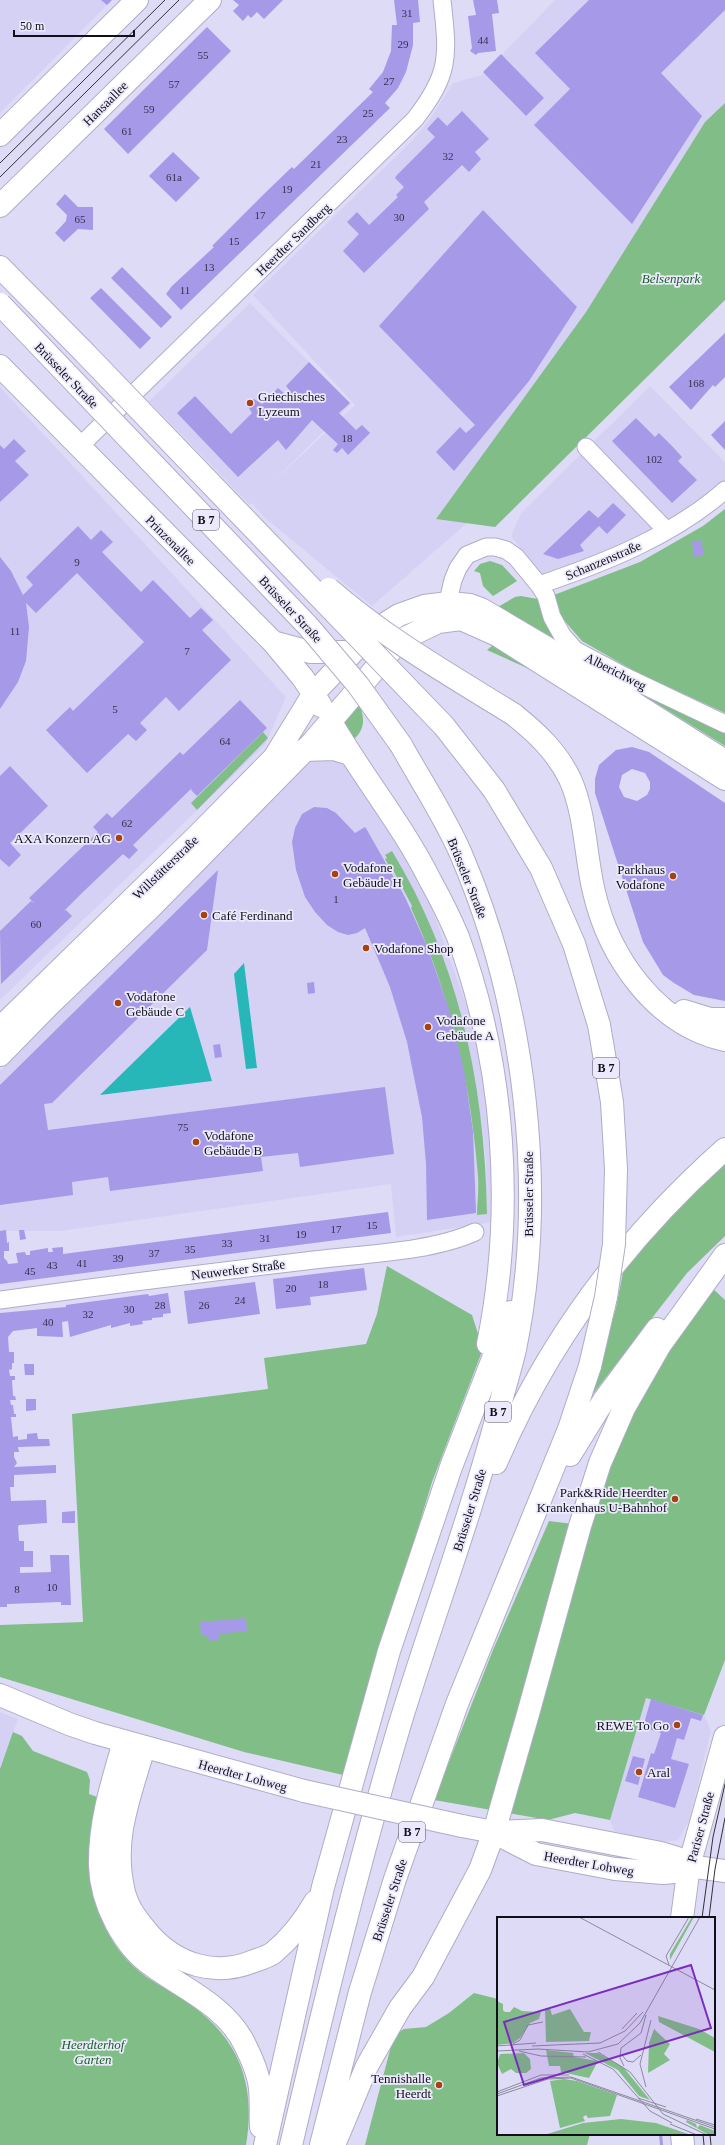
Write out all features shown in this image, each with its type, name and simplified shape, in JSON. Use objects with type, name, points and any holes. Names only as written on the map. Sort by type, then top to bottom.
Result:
[{"type":"main road","points":[[0,135],[137,0]]},
{"type":"main road","name":"Hansaallee","points":[[0,206],[210,0]]},
{"type":"main road","name":"Brüsseler Straße","points":[[0,267],[444,726],[494,790],[541,868],[574,944],[599,1025],[612,1102],[616,1169],[614,1244],[606,1298],[590,1366],[569,1429],[457,1704],[395,1879],[360,1992],[321,2145]]},
{"type":"main road","name":"Brüsseler Straße","points":[[0,304],[308,626],[358,685],[401,745],[460,852],[483,913],[504,983],[524,1098],[528,1162],[527,1263],[515,1349],[489,1445],[455,1558],[400,1724],[356,1878],[291,2145]]},
{"type":"main road","name":"Prinzenallee","points":[[0,366],[273,642],[314,693],[350,754],[411,846],[457,936],[472,982],[489,1045],[498,1105],[501,1157],[501,1243],[492,1320],[476,1400]]},
{"type":"main road","points":[[261,536],[276,541],[342,600],[377,627],[434,666],[513,714],[534,730],[554,750],[570,780],[582,820],[593,891],[603,925],[617,955],[655,1004],[688,1026],[725,1040]]},
{"type":"main road","points":[[725,760],[553,652],[481,609],[465,604],[455,611],[498,635],[725,779]]},
{"type":"main road","name":"Willstätterstraße","points":[[0,1028],[197,836],[274,758],[314,693],[355,648],[372,632],[399,615],[424,606],[455,611]]},
{"type":"main road","name":"Willstätterstraße","points":[[0,1055],[50,1004],[157,901],[331,722],[399,641],[438,622],[455,611]]},
{"type":"main road","points":[[273,642],[310,652],[341,653],[355,648]]},
{"type":"main road","points":[[314,693],[325,697],[340,698],[356,693]]},
{"type":"main road","name":"Willstätterstraße","points":[[304,750],[313,722],[314,693]]},
{"type":"main road","points":[[304,750],[334,749],[350,754]]},
{"type":"main road","points":[[636,980],[683,1011],[710,1019],[725,1019]]},
{"type":"main road","name":"Brüsseler Straße","points":[[455,1558],[512,1426],[546,1364],[583,1304],[622,1253],[660,1211],[725,1148]]},
{"type":"main road","name":"Brüsseler Straße","points":[[529,1528],[604,1400],[645,1344],[686,1293],[725,1252]]},
{"type":"main road","points":[[334,2145],[367,2066],[400,2008],[423,1977],[480,1870],[494,1832],[580,1526],[600,1463],[624,1408],[660,1345],[725,1255]]},
{"type":"main road","points":[[265,2145],[323,1887],[389,1651],[451,1466],[501,1339],[527,1263]]},
{"type":"main road","name":"Heerdter Lohweg","points":[[0,1694],[69,1724],[134,1744],[304,1791],[494,1832],[536,1854],[615,1869],[663,1873],[674,1872],[689,1866],[725,1871]]},
{"type":"main road","name":"Pariser Straße","points":[[682,1917],[689,1866],[725,1737]]},
{"type":"main road","points":[[134,1744],[120,1833],[119,1863],[124,1892],[130,1909],[140,1924],[160,1946],[184,1961],[214,1970],[240,1967],[272,1954],[295,1932],[309,1912],[323,1887]]},
{"type":"main road","points":[[134,1744],[101,1828],[100,1868],[108,1908],[126,1941],[152,1966],[197,1994],[224,2015],[245,2044],[259,2082],[260,2145]]},
{"type":"main road","points":[[682,2135],[683,2145]]},
{"type":"street","name":"Heerdter Sandberg","points":[[79,447],[415,118],[440,82],[446,60],[442,0]]},
{"type":"street","points":[[586,447],[666,530]]},
{"type":"street","name":"Schanzenstraße","points":[[539,586],[613,558],[690,517],[725,490]]},
{"type":"street","name":"Alberichweg","points":[[455,611],[454,580],[462,561],[467,555],[486,547],[495,546],[511,553],[539,586],[546,596],[552,617],[562,636],[575,650],[622,675],[725,724]]},
{"type":"street","name":"Neuwerker Straße","points":[[0,1300],[180,1275],[415,1248],[456,1240],[475,1232]]},
{"type":"shaded area","points":[[0,0],[112,0],[0,113]]},
{"type":"shaded area","points":[[555,0],[725,0],[725,103],[705,122],[586,312],[436,519],[467,523],[372,606],[264,517],[252,503],[250,505],[149,401],[250,303],[351,404],[273,482],[355,405],[253,295],[412,141],[430,119],[453,83],[482,75]]},
{"type":"shaded area","points":[[650,386],[725,462],[725,485],[690,515],[544,580],[511,536],[521,513]]},
{"type":"shaded area","points":[[0,387],[286,697],[265,745],[0,1000]]},
{"type":"shaded area","points":[[337,745],[423,884],[473,1023],[489,1094],[493,1222],[396,1237],[391,1184],[60,1231],[0,1231],[0,1071],[311,753]],"holes":[[[392,851],[421,906],[448,973],[482,1125],[486,1160],[487,1214],[477,1205],[478,1174],[472,1122],[468,1091],[455,1030],[438,975],[411,908],[412,907],[393,870],[385,859]],[[243,964],[257,1067],[247,1069],[246,1069]]]},
{"type":"shaded area","points":[[244,963],[257,1068],[246,1069],[234,974]]},
{"type":"shaded area","points":[[190,1007],[212,1081],[100,1095]]},
{"type":"shaded area","points":[[646,1698],[704,1715],[711,1731],[689,1821],[678,1840],[657,1842],[614,1831],[610,1820]]},
{"type":"shaded area","points":[[0,1712],[18,1719],[0,1769]]},
{"type":"green space","name":"Belsenpark","points":[[725,103],[725,300],[495,527],[436,519],[586,312],[705,122]]},
{"type":"green space","points":[[725,509],[725,713],[636,672],[582,641],[562,618],[554,595],[640,562],[703,526]]},
{"type":"green space","points":[[490,561],[502,565],[517,581],[493,596],[483,586],[480,573],[474,571],[480,564]]},
{"type":"green space","points":[[521,596],[543,600],[567,653],[496,608],[515,597]]},
{"type":"green space","points":[[493,645],[538,673],[487,650]]},
{"type":"green space","points":[[630,687],[725,731],[725,746]]},
{"type":"green space","points":[[357,701],[362,712],[362,729],[350,742],[340,725]]},
{"type":"green space","points":[[263,732],[268,738],[197,810],[191,803]]},
{"type":"green space","points":[[392,851],[415,893],[435,936],[451,980],[464,1026],[474,1072],[481,1119],[487,1214],[477,1215],[478,1181],[470,1107],[464,1073],[448,1007],[425,941],[411,908],[412,906],[393,870],[392,871],[385,859],[387,858],[385,855]]},
{"type":"green space","points":[[725,1161],[725,1236],[687,1273],[589,1399],[616,1308],[625,1262]]},
{"type":"green space","points":[[387,1266],[472,1315],[483,1349],[432,1482],[343,1775],[244,1752],[0,1677],[0,1625],[83,1622],[72,1414],[268,1389],[264,1358],[366,1344],[377,1314]]},
{"type":"green space","points":[[711,1287],[725,1300],[725,1660],[704,1715],[646,1698],[610,1820],[575,1813],[548,1820],[434,1800],[493,1650],[549,1521],[589,1526],[617,1441],[651,1376]]},
{"type":"green space","name":"Heerdterhof Garten","points":[[13,1732],[22,1736],[33,1751],[87,1772],[90,1780],[89,1794],[97,1797],[91,1842],[90,1865],[92,1887],[106,1929],[117,1948],[133,1966],[147,1977],[191,2005],[208,2019],[222,2033],[233,2049],[241,2066],[249,2103],[249,2123],[246,2145],[0,2145],[0,1769]]},
{"type":"green space","name":"Tennishalle Heerdt","points":[[474,1993],[497,1999],[497,2135],[590,2135],[587,2145],[365,2145],[394,2035],[404,2029],[426,2027],[449,2013]]},
{"type":"building","points":[[101,0],[112,0],[107,5]]},
{"type":"building","points":[[233,0],[283,0],[264,19],[257,12],[251,18],[248,15],[243,21],[233,11],[239,5]]},
{"type":"building","points":[[394,0],[418,0],[420,22],[413,23],[413,45],[406,72],[398,88],[385,103],[390,108],[181,310],[166,294],[172,286],[214,247],[212,246],[265,193],[292,167],[294,169],[373,92],[369,89],[383,72],[391,51],[392,25],[397,25]]},
{"type":"building","points":[[473,0],[497,0],[499,13],[492,14],[496,51],[478,53],[476,55],[470,51],[472,48],[468,16],[476,15]]},
{"type":"building","points":[[589,0],[725,0],[725,10],[661,73],[702,116],[632,224],[534,125],[570,89],[535,53]]},
{"type":"building","points":[[207,27],[231,51],[128,154],[104,129]]},
{"type":"building","points":[[501,54],[544,98],[526,116],[483,72]]},
{"type":"building","points":[[462,111],[489,139],[475,152],[481,159],[469,172],[462,165],[424,202],[429,209],[364,273],[343,251],[359,234],[347,222],[357,212],[369,225],[398,197],[396,195],[404,187],[395,178],[397,175],[435,137],[427,129],[438,117],[447,126]]},
{"type":"building","points":[[173,152],[200,178],[176,202],[149,176]]},
{"type":"building","points":[[65,194],[78,207],[93,207],[93,230],[78,229],[64,242],[55,233],[66,221],[67,215],[56,204]]},
{"type":"building","points":[[483,210],[577,307],[529,381],[454,471],[436,452],[460,427],[466,433],[475,425],[379,326]]},
{"type":"building","points":[[122,267],[172,317],[161,328],[111,278]]},
{"type":"building","points":[[101,288],[151,338],[140,349],[90,298]]},
{"type":"building","points":[[725,333],[725,377],[715,387],[713,385],[691,410],[669,387]]},
{"type":"building","points":[[309,362],[350,403],[339,413],[356,430],[362,425],[370,433],[348,455],[342,448],[337,453],[333,450],[338,444],[312,420],[286,450],[278,440],[238,477],[177,413],[195,396],[231,434],[252,413],[247,405],[254,399],[262,404],[278,388],[286,395],[290,391],[286,386]]},
{"type":"building","points":[[636,418],[655,437],[659,433],[672,446],[682,457],[678,461],[697,480],[672,503],[612,441]]},
{"type":"building","points":[[725,421],[725,450],[711,435]]},
{"type":"building","points":[[14,439],[26,451],[15,461],[29,475],[0,502],[0,445],[4,449]]},
{"type":"building","points":[[613,503],[626,515],[607,534],[599,526],[580,545],[584,551],[558,559],[543,554],[589,510],[598,518]]},
{"type":"building","points":[[78,526],[91,540],[101,530],[113,542],[102,552],[141,592],[153,580],[190,618],[201,608],[213,620],[202,630],[231,660],[179,711],[166,697],[140,723],[147,730],[136,741],[128,734],[87,773],[46,730],[70,707],[73,711],[144,642],[77,573],[36,613],[26,603],[29,627],[26,661],[18,682],[0,709],[0,557],[11,571],[23,595],[33,585],[26,577]]},
{"type":"building","points":[[701,540],[704,555],[694,557],[692,542]]},
{"type":"building","points":[[240,700],[267,728],[197,796],[191,790],[192,788],[133,845],[138,850],[129,859],[123,854],[83,892],[64,911],[66,910],[72,916],[1,984],[0,931],[31,901],[35,904],[29,898],[98,832],[93,827],[107,813],[112,818],[180,752],[183,755]]},
{"type":"building","name":"Parkhaus Vodafone","points":[[632,747],[649,752],[725,803],[725,1001],[694,995],[674,983],[663,975],[643,942],[595,793],[595,779],[599,765],[616,750]],"holes":[[[632,769],[645,773],[650,782],[650,789],[647,795],[637,801],[624,797],[619,787],[622,775]]]},
{"type":"building","points":[[10,766],[48,806],[10,843],[21,855],[9,867],[0,859],[0,776]]},
{"type":"building","name":"Vodafone Gebäude A","points":[[314,807],[327,808],[336,813],[355,833],[365,827],[405,897],[427,946],[449,1009],[464,1070],[473,1131],[476,1213],[427,1220],[426,1164],[422,1117],[407,1042],[390,987],[365,928],[357,933],[348,935],[338,932],[327,925],[315,912],[305,897],[296,870],[292,842],[295,828],[302,814]]},
{"type":"building","name":"Vodafone Gebäude B","points":[[218,870],[207,950],[52,1103],[44,1104],[48,1130],[385,1087],[394,1154],[300,1167],[298,1153],[261,1157],[263,1171],[110,1191],[108,1177],[72,1182],[73,1195],[0,1205],[0,1085]]},
{"type":"building","points":[[314,982],[315,993],[308,994],[307,983]]},
{"type":"building","points":[[220,1044],[222,1057],[215,1058],[213,1045]]},
{"type":"building","points":[[388,1212],[391,1233],[0,1284],[0,1231],[6,1230],[7,1243],[9,1242],[9,1251],[4,1251],[4,1258],[8,1264],[18,1263],[16,1253],[25,1252],[26,1255],[30,1255],[30,1251],[48,1248],[48,1252],[53,1252],[52,1248],[63,1247],[63,1254]]},
{"type":"building","points":[[19,1230],[24,1230],[26,1239],[20,1240]]},
{"type":"building","points":[[364,1268],[367,1290],[310,1297],[311,1305],[276,1309],[273,1279]]},
{"type":"building","points":[[255,1282],[260,1314],[188,1324],[184,1291]]},
{"type":"building","points":[[168,1293],[171,1313],[163,1314],[163,1317],[142,1321],[143,1324],[130,1326],[130,1323],[111,1328],[111,1325],[70,1337],[68,1321],[62,1322],[63,1337],[37,1336],[37,1328],[13,1331],[8,1337],[9,1352],[14,1352],[14,1363],[12,1363],[12,1369],[9,1370],[10,1376],[15,1376],[15,1380],[12,1380],[13,1396],[15,1396],[16,1400],[10,1400],[11,1405],[13,1405],[14,1414],[16,1414],[16,1417],[11,1417],[13,1437],[18,1436],[18,1440],[27,1439],[27,1434],[37,1433],[38,1439],[49,1439],[50,1446],[18,1447],[19,1452],[14,1452],[14,1457],[17,1463],[14,1467],[56,1465],[56,1473],[14,1475],[14,1487],[10,1487],[11,1501],[46,1500],[47,1523],[19,1525],[18,1527],[19,1541],[24,1541],[24,1551],[33,1551],[33,1567],[20,1567],[20,1573],[51,1572],[50,1555],[69,1555],[71,1605],[61,1605],[61,1602],[7,1604],[7,1607],[0,1607],[0,1313],[66,1307],[66,1305],[148,1294],[149,1296]]},
{"type":"building","points":[[24,1364],[34,1364],[34,1375],[25,1375]]},
{"type":"building","points":[[26,1399],[36,1399],[36,1410],[26,1411]]},
{"type":"building","points":[[75,1511],[75,1523],[62,1523],[62,1512]]},
{"type":"building","points":[[246,1618],[247,1631],[219,1634],[220,1640],[209,1641],[208,1635],[201,1635],[200,1622]]},
{"type":"building","points":[[651,1699],[703,1715],[701,1721],[691,1718],[684,1740],[677,1738],[671,1759],[689,1764],[675,1808],[638,1797],[651,1753],[654,1754],[661,1733],[643,1727]]},
{"type":"building","points":[[633,1756],[645,1759],[638,1785],[625,1781]]},
{"type":"building","points":[[659,2135],[662,2135],[663,2145],[660,2145]]},
{"type":"tram line","points":[[0,163],[165,0]]},
{"type":"tram line","points":[[0,177],[179,0]]},
{"type":"tram line","points":[[702,1917],[713,1837],[725,1784]]},
{"type":"tram line","points":[[709,1917],[715,1869],[725,1818]]},
{"type":"tram line","points":[[703,2135],[704,2145]]},
{"type":"tram line","points":[[710,2135],[711,2145]]},
{"type":"place","name":"Griechisches Lyzeum","points":[[250,403]]},
{"type":"place","name":"AXA Konzern AG","points":[[119,838]]},
{"type":"place","name":"Vodafone Gebäude H","points":[[335,874]]},
{"type":"place","name":"Parkhaus Vodafone","points":[[673,876]]},
{"type":"place","name":"Café Ferdinand","points":[[204,915]]},
{"type":"place","name":"Vodafone Shop","points":[[366,948]]},
{"type":"place","name":"Vodafone Gebäude C","points":[[118,1003]]},
{"type":"place","name":"Vodafone Gebäude A","points":[[428,1027]]},
{"type":"place","name":"Vodafone Gebäude B","points":[[196,1142]]},
{"type":"place","name":"Park&Ride Heerdter Krankenhaus U-Bahnhof","points":[[675,1499]]},
{"type":"place","name":"REWE To Go","points":[[677,1725]]},
{"type":"place","name":"Aral","points":[[639,1772]]},
{"type":"place","name":"Tennishalle Heerdt","points":[[439,2085]]}]
